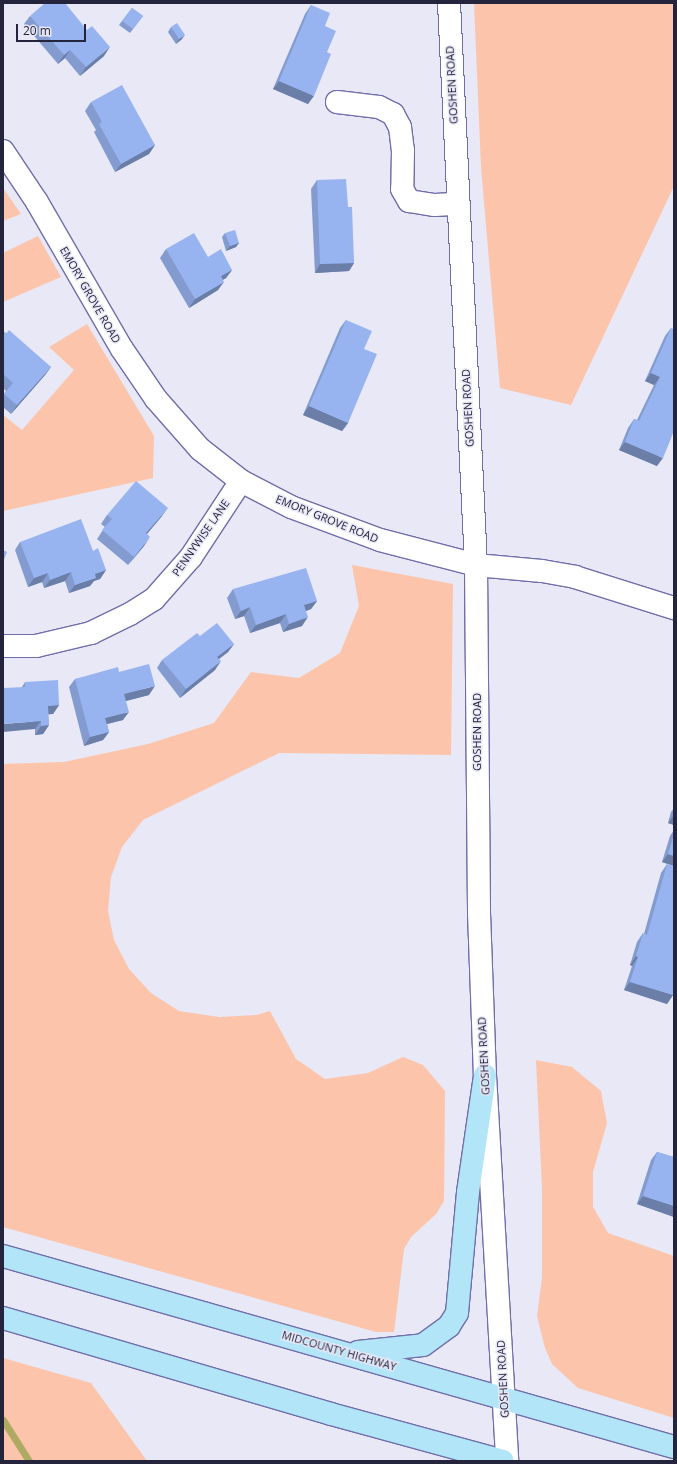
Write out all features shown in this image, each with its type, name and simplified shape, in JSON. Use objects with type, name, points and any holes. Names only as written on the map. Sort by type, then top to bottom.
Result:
[{"type":"main road","points":[[348,1354],[423,1345],[449,1326],[457,1312],[468,1192],[485,1075]]},
{"type":"main road","name":"MIDCOUNTY HIGHWAY","points":[[3,1256],[674,1447]]},
{"type":"main road","points":[[3,1318],[331,1414],[503,1461]]},
{"type":"street","name":"GOSHEN ROAD","points":[[449,3],[457,204],[476,565],[478,913],[485,1075],[504,1398],[506,1461]]},
{"type":"street","points":[[337,102],[379,107],[393,114],[400,127],[404,150],[402,189],[410,201],[435,205],[457,204]]},
{"type":"street","name":"EMORY GROVE ROAD","points":[[3,151],[37,202],[122,349],[156,399],[200,449],[241,481],[291,507],[380,540],[476,565],[564,575],[611,586],[674,608]]},
{"type":"street","name":"PENNYWISE LANE","points":[[3,646],[36,646],[91,633],[114,623],[154,599],[191,557],[241,481]]},
{"type":"shaded area","points":[[474,3],[674,3],[674,186],[571,405],[500,388],[481,167]]},
{"type":"shaded area","points":[[3,188],[21,214],[3,221]]},
{"type":"shaded area","points":[[38,236],[61,277],[3,302],[3,253]]},
{"type":"shaded area","points":[[87,324],[154,436],[153,478],[3,511],[3,415],[22,430],[74,370],[49,347]]},
{"type":"shaded area","points":[[352,565],[453,584],[451,755],[279,753],[143,820],[122,847],[111,877],[108,911],[114,940],[129,969],[151,993],[179,1011],[219,1017],[256,1015],[270,1011],[296,1059],[325,1079],[368,1073],[403,1057],[423,1065],[445,1091],[444,1201],[436,1214],[411,1237],[404,1249],[394,1332],[376,1332],[3,1227],[3,764],[64,762],[148,744],[214,723],[251,672],[299,678],[340,653],[359,606]]},
{"type":"shaded area","points":[[536,1060],[572,1067],[601,1091],[607,1123],[593,1172],[593,1207],[608,1233],[674,1256],[674,1418],[578,1388],[552,1364],[545,1348],[537,1316],[542,1278],[542,1188]]},
{"type":"shaded area","points":[[3,1358],[91,1383],[147,1461],[3,1461]]},
{"type":"building","points":[[45,3],[65,3],[87,30],[92,26],[110,47],[86,67],[70,50],[64,55],[30,16]]},
{"type":"building","points":[[311,5],[330,13],[325,26],[336,31],[327,52],[331,54],[314,96],[279,81]]},
{"type":"building","points":[[132,8],[143,16],[133,29],[122,21]]},
{"type":"building","points":[[177,23],[185,35],[179,39],[171,27]]},
{"type":"building","points":[[122,85],[155,145],[121,164],[99,124],[102,122],[91,102]]},
{"type":"building","points":[[346,179],[348,207],[352,207],[354,263],[320,264],[317,180]]},
{"type":"building","points":[[235,230],[239,243],[230,246],[225,233]]},
{"type":"building","points":[[194,233],[208,257],[221,249],[232,270],[221,276],[224,282],[195,299],[166,249]]},
{"type":"building","points":[[346,320],[372,331],[364,349],[377,354],[348,423],[309,406]]},
{"type":"building","points":[[671,328],[674,329],[674,431],[663,458],[625,442],[634,419],[639,421],[660,377],[651,373]]},
{"type":"building","points":[[9,330],[51,367],[17,405],[4,394],[13,383],[3,374],[3,331],[6,334]]},
{"type":"building","points":[[136,481],[168,508],[146,533],[150,537],[134,557],[102,530],[112,519],[107,515]]},
{"type":"building","points":[[81,519],[93,551],[98,548],[106,570],[95,574],[96,578],[75,585],[71,572],[50,580],[48,573],[34,578],[20,542]]},
{"type":"building","points":[[3,550],[7,552],[3,562]]},
{"type":"building","points":[[306,568],[317,601],[304,605],[308,617],[289,624],[286,614],[256,625],[250,607],[241,611],[233,589]]},
{"type":"building","points":[[217,623],[234,644],[217,657],[221,661],[186,689],[162,660],[197,633],[200,636]]},
{"type":"building","points":[[149,664],[155,686],[124,694],[129,712],[105,718],[109,732],[90,737],[75,679],[118,667],[119,672]]},
{"type":"building","points":[[58,680],[59,705],[48,706],[49,725],[41,726],[41,721],[3,724],[3,688],[25,687],[25,682]]},
{"type":"building","points":[[674,834],[674,856],[668,854]]},
{"type":"building","points":[[667,864],[674,866],[673,995],[630,982],[638,957],[636,956],[643,933],[647,935]]},
{"type":"building","points":[[657,1152],[674,1157],[674,1206],[643,1196]]},
{"type":"waterway","points":[[3,1420],[29,1461]]}]
